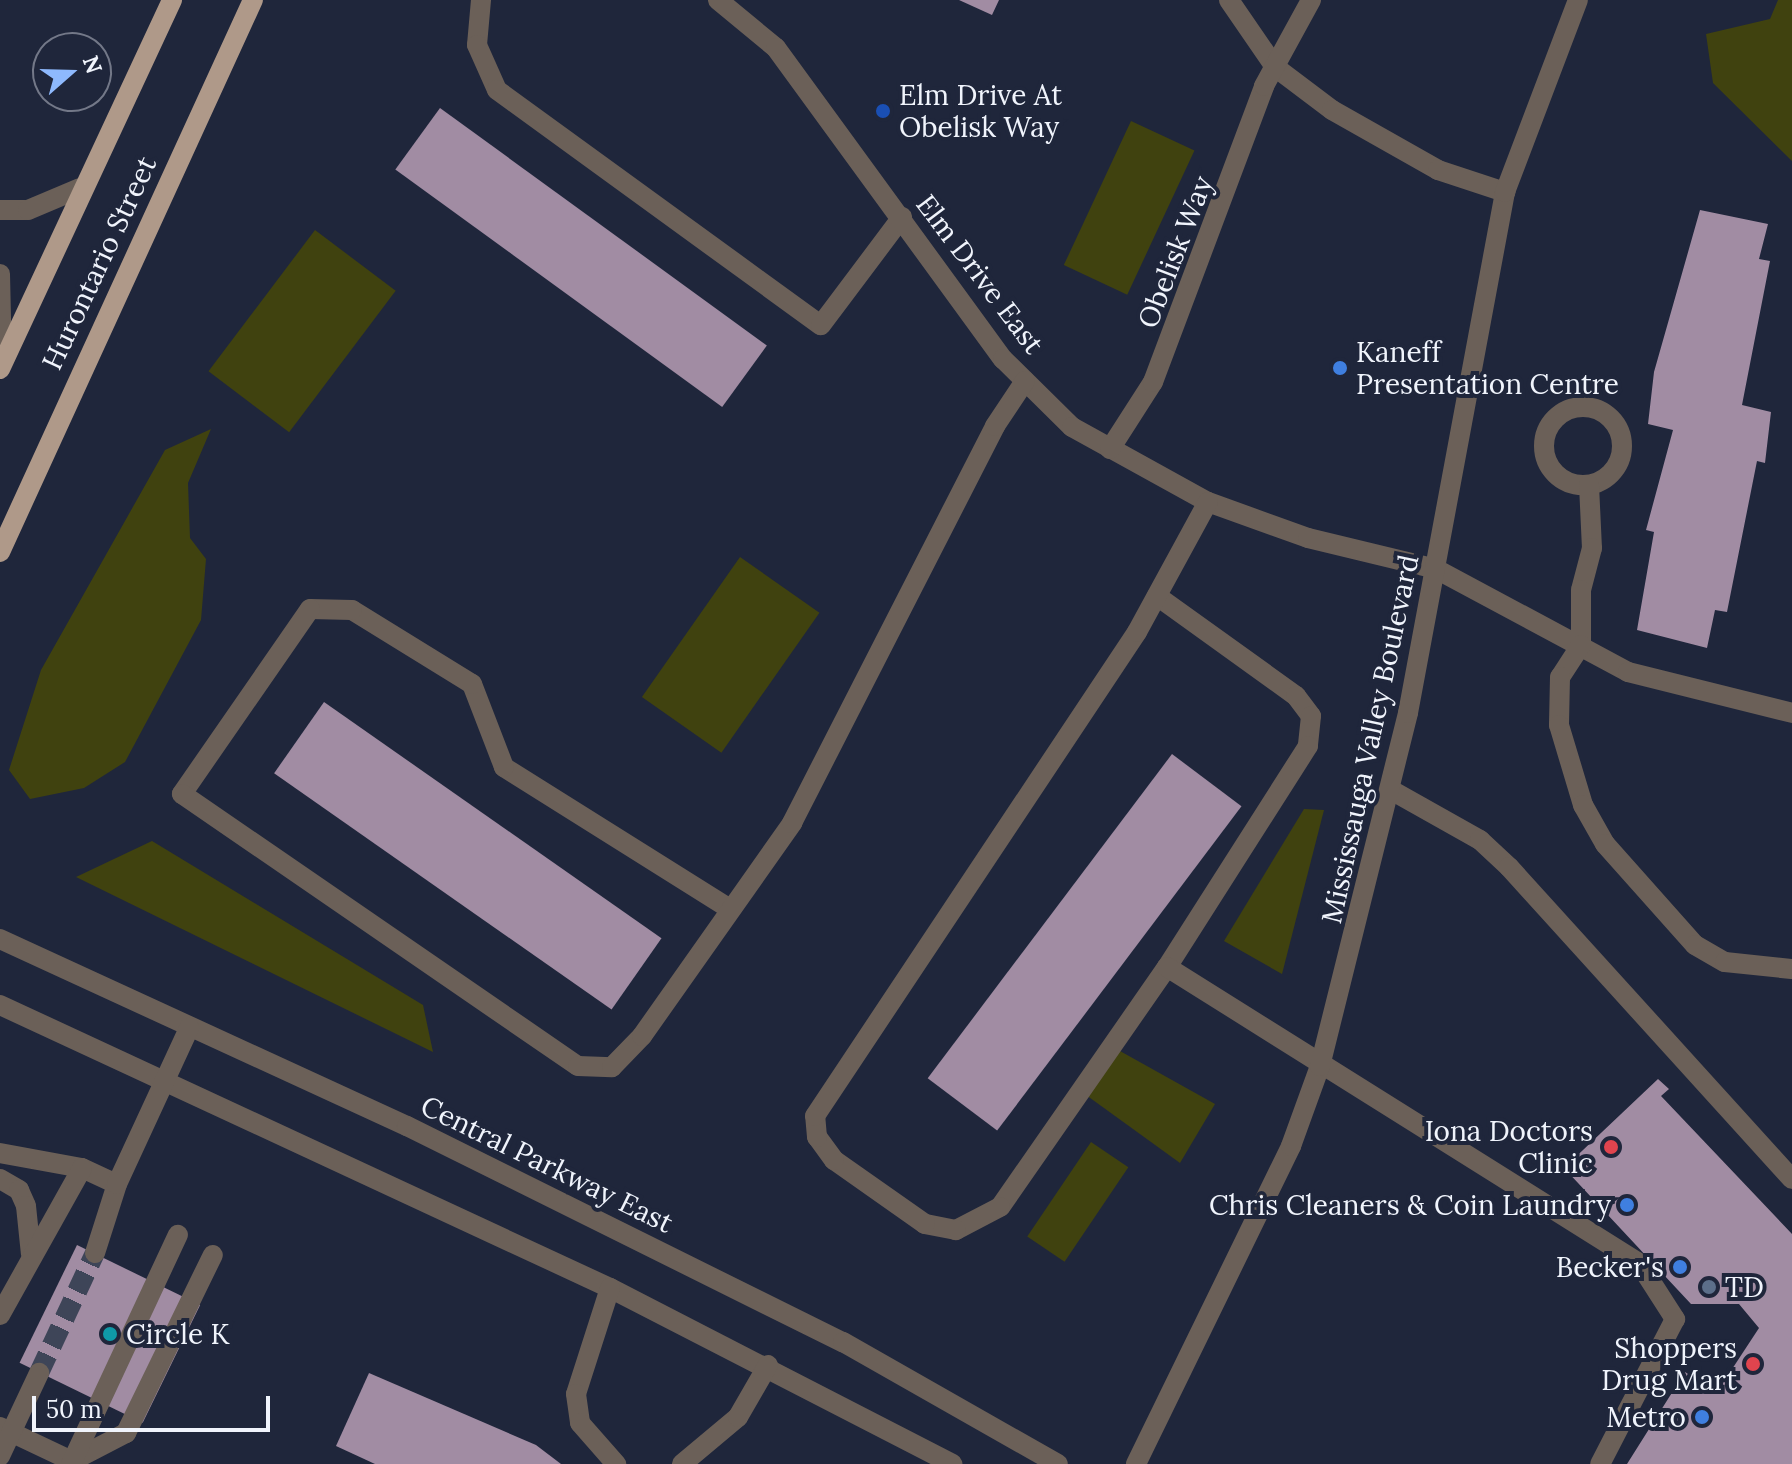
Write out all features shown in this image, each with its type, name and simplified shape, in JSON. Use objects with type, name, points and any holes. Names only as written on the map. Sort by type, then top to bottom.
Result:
[{"type":"main road","name":"Hurontario Street","points":[[1,366],[80,188],[172,0]]},
{"type":"main road","name":"Hurontario Street","points":[[0,552],[253,0]]},
{"type":"street","points":[[481,0],[477,45],[497,90],[821,325],[902,217]]},
{"type":"street","name":"Elm Drive East","points":[[718,0],[776,48],[1025,381],[1072,427],[1208,502],[1308,538],[1436,569],[1628,672],[1792,713]]},
{"type":"street","points":[[1229,0],[1275,67],[1332,110],[1438,170],[1505,192]]},
{"type":"street","name":"Obelisk Way","points":[[1110,449],[1179,325],[1275,67],[1311,0]]},
{"type":"street","name":"Mississauga Valley Boulevard","points":[[1136,1464],[1291,1146],[1320,1066],[1391,790],[1436,569],[1505,192],[1578,0]]},
{"type":"street","points":[[0,210],[28,210],[80,188]]},
{"type":"street","points":[[0,274],[1,366]]},
{"type":"street","points":[[730,909],[504,767],[472,684],[352,610],[310,609],[182,794],[578,1066],[612,1067],[730,909],[792,823],[995,426],[1025,381]]},
{"type":"street","points":[[1589,485],[1592,548],[1581,590],[1581,645],[1560,677],[1559,725],[1583,805],[1605,844],[1695,945],[1725,962],[1792,968]]},
{"type":"street","points":[[1157,596],[1296,696],[1311,716],[1308,746],[1167,967],[1000,1207],[982,1221],[956,1230],[925,1224],[834,1160],[817,1137],[823,1096],[1157,596],[1208,502]]},
{"type":"street","points":[[1391,790],[1451,821],[1499,858],[1792,1179]]},
{"type":"street","name":"Central Parkway East","points":[[0,939],[407,1126],[843,1342],[1058,1464]]},
{"type":"street","points":[[1167,967],[1320,1066],[1639,1263],[1668,1301],[1675,1319],[1663,1350],[1600,1464]]},
{"type":"street","points":[[0,1005],[610,1288],[768,1365],[952,1464]]},
{"type":"street","points":[[95,1253],[117,1184],[189,1028]]},
{"type":"street","points":[[0,1153],[82,1168],[117,1184]]},
{"type":"street","points":[[0,1315],[10,1273],[31,1254],[82,1168]]},
{"type":"street","points":[[0,1179],[19,1190],[26,1206],[31,1254]]},
{"type":"street","points":[[71,1462],[178,1235]]},
{"type":"street","points":[[71,1462],[131,1426],[213,1255]]},
{"type":"street","points":[[610,1288],[576,1394],[580,1423],[616,1464]]},
{"type":"street","points":[[682,1464],[738,1417],[768,1365]]},
{"type":"street","points":[[0,1456],[6,1430],[39,1373]]},
{"type":"street","points":[[6,1430],[71,1462]]},
{"type":"shaded area","points":[[1778,0],[1792,0],[1792,161],[1713,83],[1706,34],[1770,19]]},
{"type":"shaded area","points":[[1131,121],[1194,151],[1127,295],[1064,265]]},
{"type":"shaded area","points":[[315,230],[396,291],[289,432],[208,371]]},
{"type":"shaded area","points":[[211,429],[188,483],[190,538],[206,559],[201,620],[125,762],[84,788],[30,799],[9,770],[41,670],[165,450]]},
{"type":"shaded area","points":[[740,557],[819,613],[721,753],[642,697]]},
{"type":"shaded area","points":[[1304,809],[1324,810],[1282,974],[1224,941]]},
{"type":"shaded area","points":[[152,841],[423,1005],[433,1052],[76,877]]},
{"type":"shaded area","points":[[1120,1051],[1215,1104],[1180,1163],[1086,1095]]},
{"type":"shaded area","points":[[1091,1142],[1128,1167],[1065,1262],[1027,1237]]},
{"type":"building","points":[[959,0],[999,0],[992,15]]},
{"type":"building","points":[[440,108],[767,345],[722,407],[395,169]]},
{"type":"building","points":[[1700,210],[1768,224],[1759,259],[1770,261],[1742,405],[1771,412],[1765,463],[1757,461],[1727,612],[1715,610],[1707,648],[1637,630],[1654,532],[1646,530],[1673,430],[1648,424],[1654,372]]},
{"type":"building","points":[[324,702],[661,938],[612,1010],[274,773]]},
{"type":"building","points":[[1172,754],[1241,806],[997,1131],[928,1078]]},
{"type":"building","points":[[1658,1079],[1669,1089],[1661,1096],[1792,1234],[1792,1464],[1627,1464],[1685,1372],[1717,1392],[1759,1328],[1739,1304],[1691,1304],[1564,1168]]},
{"type":"building","name":"Circle K","points":[[77,1245],[200,1305],[143,1423],[20,1363]]},
{"type":"building","points":[[369,1373],[536,1445],[561,1464],[375,1464],[336,1446]]},
{"type":"tunnel","points":[[39,1373],[95,1253]]},
{"type":"place","name":"Elm Drive At Obelisk Way","points":[[883,111]]},
{"type":"place","name":"Kaneff Presentation Centre","points":[[1340,368]]},
{"type":"place","name":"Iona Doctors Clinic","points":[[1611,1147]]},
{"type":"place","name":"Chris Cleaners & Coin Laundry","points":[[1627,1205]]},
{"type":"place","name":"Becker's","points":[[1680,1267]]},
{"type":"place","name":"TD","points":[[1709,1287]]},
{"type":"place","name":"Circle K","points":[[110,1334]]},
{"type":"place","name":"Shoppers Drug Mart","points":[[1753,1364]]},
{"type":"place","name":"Metro","points":[[1702,1417]]}]
